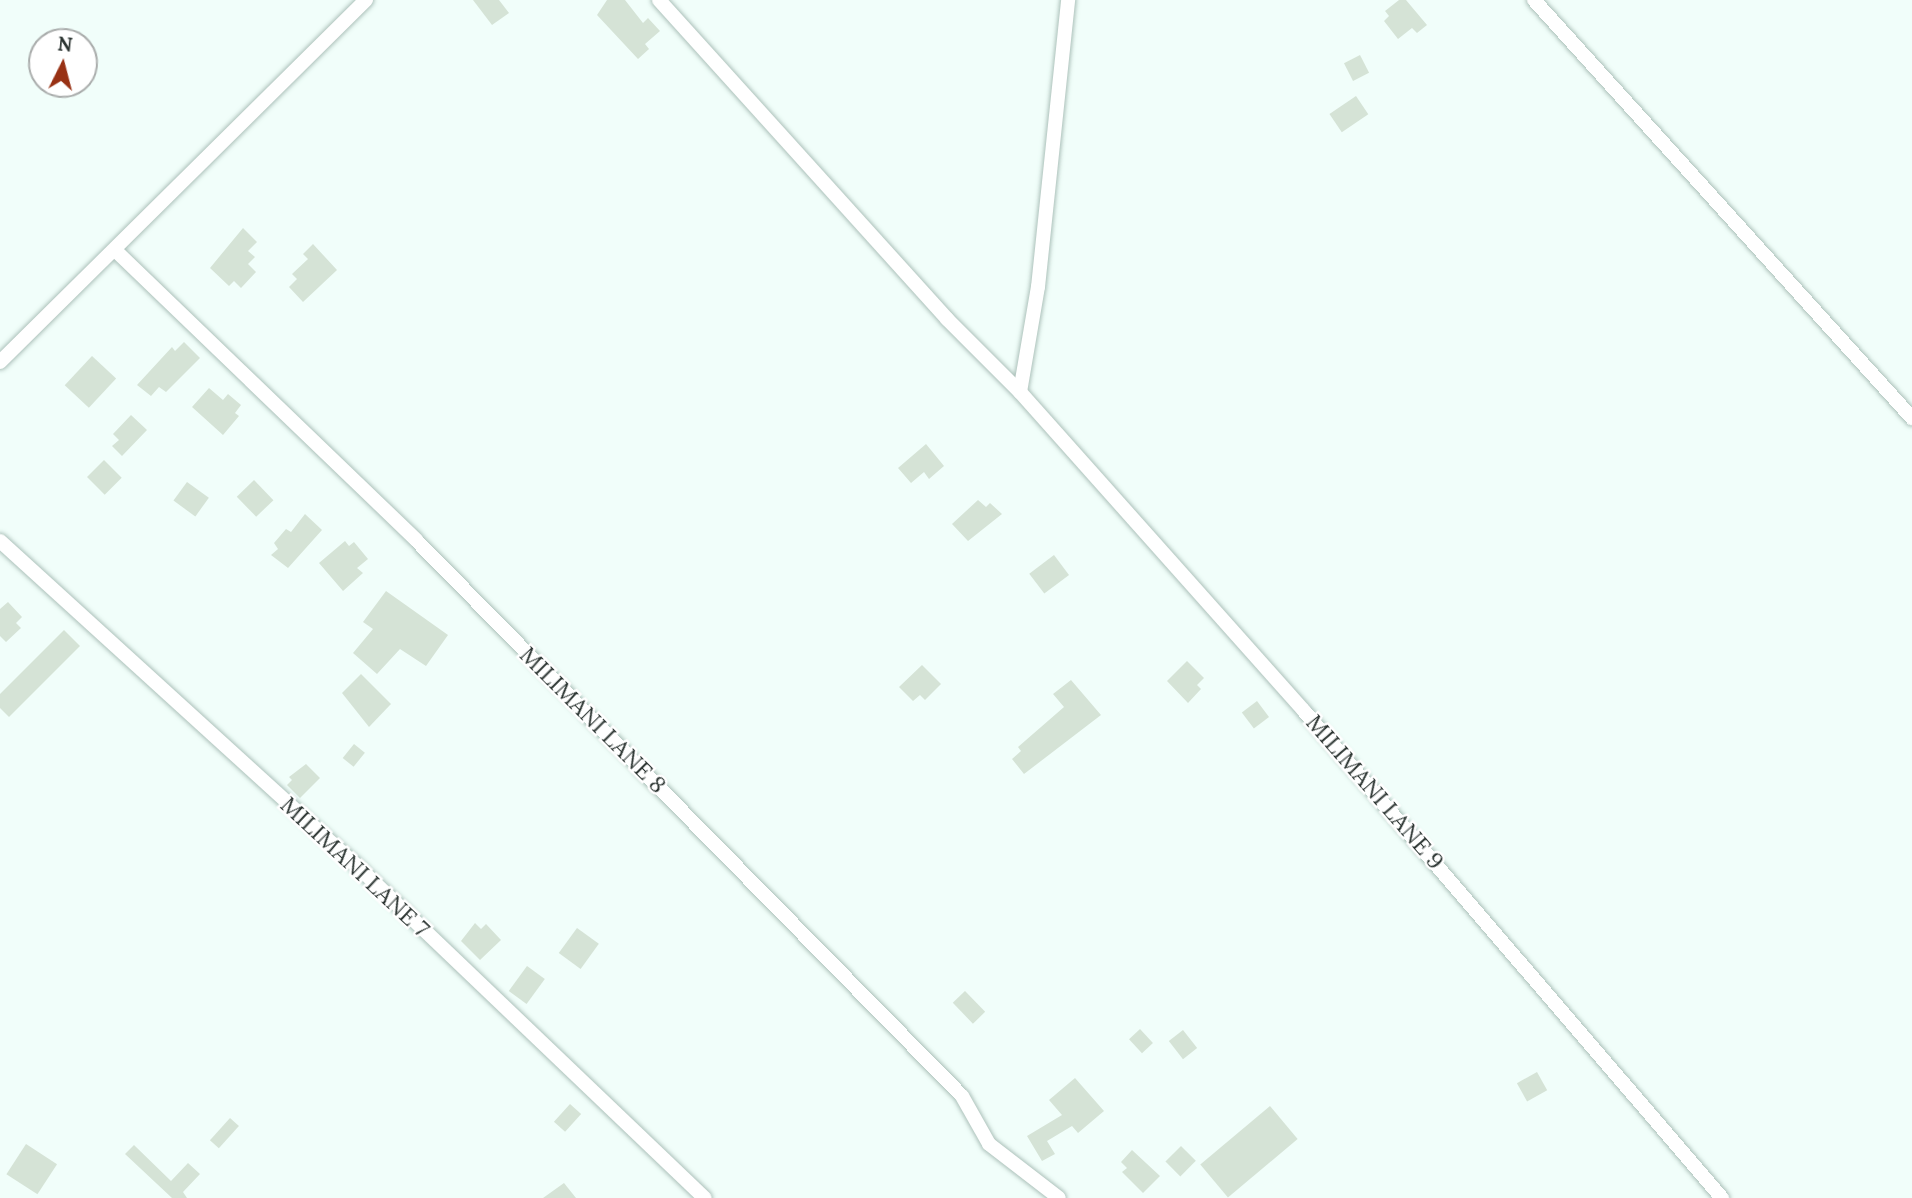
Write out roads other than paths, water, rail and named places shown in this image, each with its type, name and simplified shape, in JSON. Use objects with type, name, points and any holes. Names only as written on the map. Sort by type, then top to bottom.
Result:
[{"type":"street","points":[[0,362],[116,251],[366,0]]},
{"type":"street","name":"MILIMANI LANE 9","points":[[659,0],[947,319],[1020,392],[1452,879],[1722,1198]]},
{"type":"street","points":[[1020,392],[1038,287],[1068,0]]},
{"type":"street","points":[[1534,0],[1912,418]]},
{"type":"street","name":"MILIMANI LANE 8","points":[[116,251],[349,473],[962,1096],[989,1144],[1059,1198]]},
{"type":"street","name":"MILIMANI LANE 7","points":[[0,541],[354,863],[705,1198]]}]
